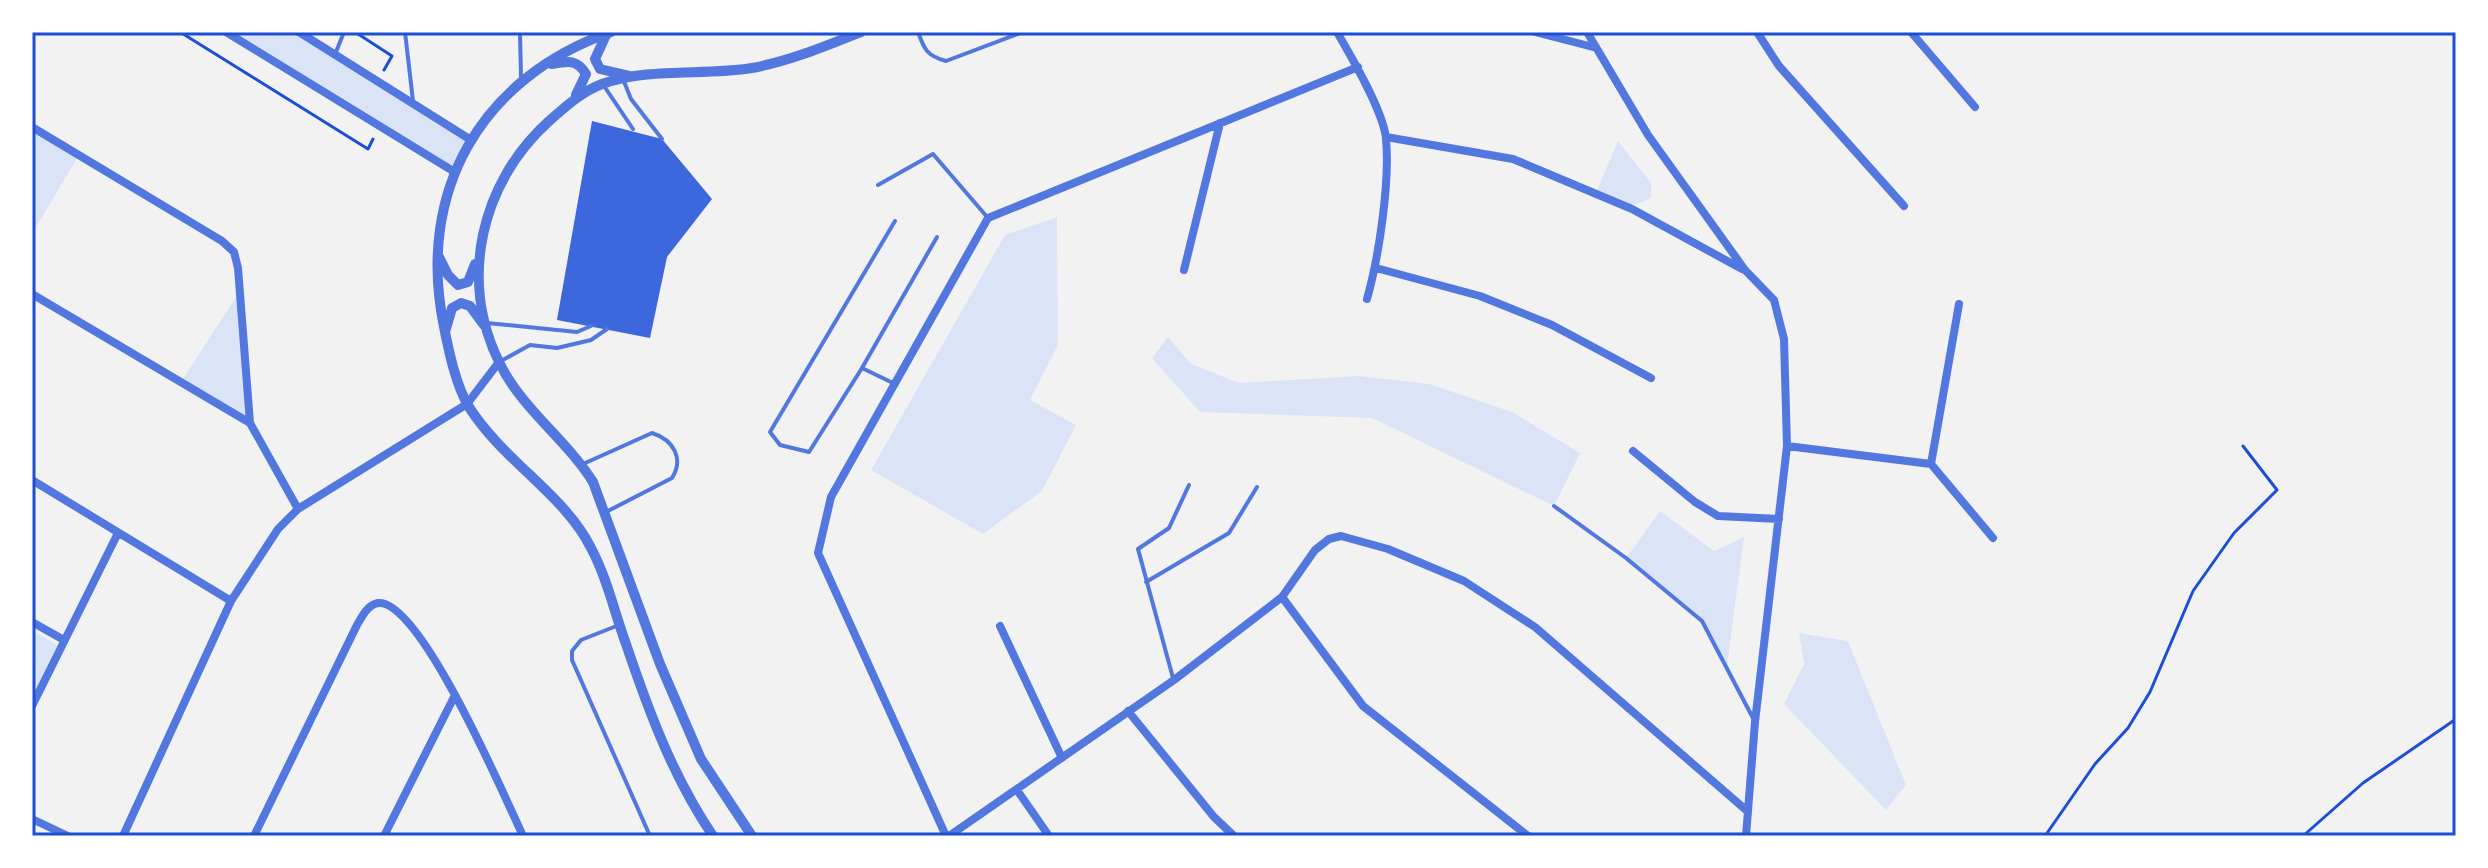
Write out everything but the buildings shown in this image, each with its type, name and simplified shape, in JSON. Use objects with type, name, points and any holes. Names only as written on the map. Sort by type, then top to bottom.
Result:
[{"type":"street","points":[[299,32],[471,140]]},
{"type":"street","points":[[752,836],[701,759],[660,664],[606,512],[583,465],[517,394],[499,362],[487,326],[477,267],[496,188],[527,141],[573,100],[603,84],[629,78],[751,68],[800,56],[861,32]]},
{"type":"street","points":[[1337,32],[1358,67],[1386,137],[1376,268],[1367,299]]},
{"type":"street","points":[[1535,32],[1593,47]]},
{"type":"street","points":[[1587,32],[1593,47],[1648,135],[1745,270],[1774,300],[1784,339],[1787,446],[1755,722],[1746,836]]},
{"type":"street","points":[[1757,32],[1779,66],[1904,206]]},
{"type":"street","points":[[1911,32],[1975,107]]},
{"type":"street","points":[[229,33],[453,171]]},
{"type":"street","points":[[609,33],[595,59],[600,69],[629,78]]},
{"type":"street","points":[[609,33],[590,36],[521,83],[495,106],[471,140],[453,171],[440,215],[437,252],[439,307],[467,404],[509,459],[578,521],[604,573],[619,625],[676,778],[711,836]]},
{"type":"street","points":[[548,64],[573,61],[581,65],[586,74],[573,100]]},
{"type":"street","points":[[1358,67],[988,218],[831,497],[818,553],[948,836],[1174,680],[1282,597],[1315,550],[1329,539],[1341,536],[1388,549],[1464,581],[1535,627],[1746,810]]},
{"type":"street","points":[[1184,270],[1220,123]]},
{"type":"street","points":[[32,127],[222,241],[234,252],[238,268],[250,423],[298,509]]},
{"type":"street","points":[[1386,137],[1513,159],[1632,209],[1745,270]]},
{"type":"street","points":[[437,252],[448,275],[458,285],[468,282],[480,250]]},
{"type":"street","points":[[1376,268],[1480,296],[1538,319],[1651,378]]},
{"type":"street","points":[[32,294],[250,423]]},
{"type":"street","points":[[445,333],[452,308],[461,303],[470,306],[487,326]]},
{"type":"street","points":[[1931,464],[1959,304]]},
{"type":"street","points":[[123,836],[231,601],[278,529],[298,509],[467,404],[499,362]]},
{"type":"street","points":[[1787,446],[1931,464],[1993,538]]},
{"type":"street","points":[[1633,451],[1695,502],[1718,516],[1779,519]]},
{"type":"street","points":[[32,480],[231,601]]},
{"type":"street","points":[[32,706],[118,533]]},
{"type":"street","points":[[1282,597],[1363,706],[1528,836]]},
{"type":"street","points":[[254,836],[357,625],[372,605],[390,605],[411,625],[455,695],[523,836]]},
{"type":"street","points":[[32,622],[64,640]]},
{"type":"street","points":[[1000,626],[1062,758]]},
{"type":"street","points":[[384,836],[455,695]]},
{"type":"street","points":[[1128,711],[1214,817],[1234,836]]},
{"type":"street","points":[[1017,790],[1049,836]]},
{"type":"street","points":[[32,819],[68,836]]},
{"type":"lane","points":[[335,54],[344,32]]},
{"type":"lane","points":[[405,32],[414,103]]},
{"type":"lane","points":[[520,32],[521,83]]},
{"type":"lane","points":[[918,32],[925,50],[933,58],[946,61],[1023,32]]},
{"type":"lane","points":[[629,78],[631,99],[662,139]]},
{"type":"lane","points":[[603,84],[633,129]]},
{"type":"lane","points":[[878,185],[933,154],[988,218]]},
{"type":"lane","points":[[895,221],[770,432],[780,445],[809,452],[862,368],[937,237]]},
{"type":"lane","points":[[487,326],[577,332],[591,326]]},
{"type":"lane","points":[[499,362],[530,345],[557,348],[591,340],[607,329]]},
{"type":"lane","points":[[862,368],[893,383]]},
{"type":"lane","points":[[583,465],[652,433],[667,441],[676,453],[679,462],[672,478],[606,512]]},
{"type":"lane","points":[[1174,680],[1138,549],[1169,528],[1189,485]]},
{"type":"lane","points":[[1146,582],[1229,533],[1257,487]]},
{"type":"lane","points":[[1554,506],[1626,558],[1702,621],[1755,722]]},
{"type":"lane","points":[[619,625],[581,640],[572,651],[572,660],[650,836]]},
{"type":"path","points":[[180,32],[368,149],[381,127]]},
{"type":"path","points":[[355,32],[392,56],[377,80]]},
{"type":"path","points":[[2045,836],[2095,764],[2128,728],[2150,692],[2193,591],[2234,533],[2277,490],[2243,446]]},
{"type":"path","points":[[2303,836],[2363,783],[2456,719]]},
{"type":"shaded area","points":[[226,32],[299,32],[471,140],[453,171]]},
{"type":"shaded area","points":[[36,129],[79,155],[32,234],[32,136]]},
{"type":"shaded area","points":[[1618,141],[1651,183],[1651,197],[1637,204],[1624,204],[1596,193]]},
{"type":"shaded area","points":[[1057,217],[1058,345],[1030,400],[1076,425],[1042,491],[983,534],[871,470],[1005,235]]},
{"type":"shaded area","points":[[238,294],[250,423],[179,385]]},
{"type":"shaded area","points":[[1168,337],[1191,364],[1239,383],[1358,376],[1429,384],[1512,412],[1580,453],[1554,506],[1372,418],[1200,412],[1152,358]]},
{"type":"shaded area","points":[[1660,511],[1714,551],[1744,537],[1727,667],[1702,621],[1626,558]]},
{"type":"shaded area","points":[[32,630],[57,645],[32,698]]},
{"type":"shaded area","points":[[1799,633],[1848,641],[1906,785],[1886,810],[1784,704],[1804,664]]}]
